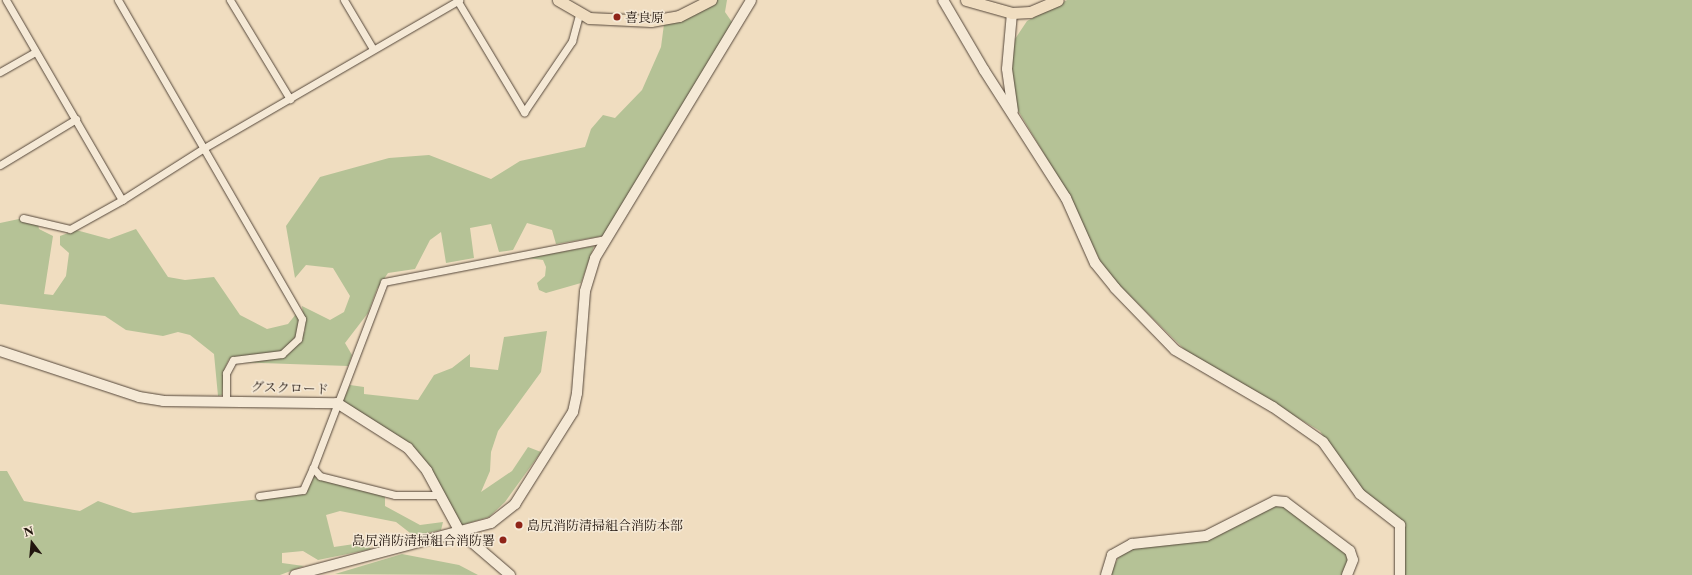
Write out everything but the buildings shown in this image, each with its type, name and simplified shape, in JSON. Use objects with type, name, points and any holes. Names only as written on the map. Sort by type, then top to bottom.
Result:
[{"type":"main road","points":[[558,0],[579,15],[602,20],[667,19],[711,0]]},
{"type":"main road","points":[[966,0],[1012,13],[1030,12],[1058,0]]},
{"type":"street","points":[[6,0],[122,200]]},
{"type":"street","points":[[118,0],[302,319],[298,339],[282,354],[233,360],[226,373],[226,400]]},
{"type":"street","points":[[230,0],[290,99]]},
{"type":"street","points":[[344,0],[373,49]]},
{"type":"street","points":[[24,218],[70,229],[122,200],[204,148],[458,0],[524,112],[572,41],[579,15]]},
{"type":"street","points":[[295,575],[316,572],[491,523],[515,504],[573,412],[587,278],[605,239],[751,0]]},
{"type":"street","points":[[943,0],[1066,198],[1095,263],[1115,288],[1175,350],[1273,407],[1323,442],[1360,494],[1400,525],[1400,575]]},
{"type":"street","points":[[1012,13],[1007,69],[1013,113]]},
{"type":"street","points":[[0,72],[35,52]]},
{"type":"street","points":[[0,165],[76,119]]},
{"type":"street","points":[[259,496],[303,490],[313,468],[374,302],[384,282],[390,278],[605,239]]},
{"type":"street","name":"グスクロード","points":[[0,351],[139,397],[163,401],[226,400],[337,402],[408,448],[427,471],[438,495],[460,532],[510,575]]},
{"type":"street","points":[[313,468],[320,476],[395,494],[438,495]]},
{"type":"street","points":[[1106,575],[1112,555],[1132,544],[1206,536],[1275,501],[1285,502],[1350,551],[1353,560],[1347,575]]},
{"type":"green space","points":[[716,0],[727,0],[725,12],[734,25],[603,236],[556,244],[552,230],[527,223],[513,250],[499,252],[491,224],[470,228],[474,258],[446,263],[441,232],[430,240],[415,269],[388,273],[377,289],[368,313],[345,343],[352,355],[348,366],[236,362],[273,359],[290,352],[305,331],[302,306],[330,320],[344,312],[350,296],[333,268],[306,265],[295,278],[286,226],[320,177],[389,158],[429,155],[491,179],[520,161],[585,147],[591,129],[603,115],[615,118],[642,90],[661,47],[664,24],[699,12]]},
{"type":"green space","points":[[1067,0],[1692,0],[1692,575],[1403,575],[1405,527],[1399,518],[1359,488],[1320,431],[1189,354],[1105,271],[1067,192],[1014,104],[1011,67],[1015,39],[1027,21]]},
{"type":"green space","points":[[19,219],[38,224],[39,229],[53,236],[44,294],[53,295],[66,276],[69,253],[60,245],[60,236],[76,230],[109,239],[136,229],[168,277],[185,280],[214,277],[240,315],[267,329],[288,324],[296,314],[300,321],[297,335],[283,352],[229,359],[224,370],[222,395],[218,396],[214,354],[190,335],[178,332],[163,336],[126,330],[105,316],[0,304],[0,223]]},
{"type":"green space","points":[[594,246],[581,283],[546,293],[539,290],[537,283],[545,276],[546,267],[543,260],[527,258]]},
{"type":"green space","points":[[547,331],[541,372],[498,431],[491,452],[490,471],[481,492],[512,471],[528,447],[541,452],[505,502],[489,517],[462,525],[406,442],[343,401],[350,385],[364,387],[364,394],[418,400],[434,375],[452,368],[470,354],[470,367],[498,370],[504,337]]},
{"type":"green space","points":[[0,471],[7,471],[24,501],[80,511],[98,501],[133,513],[306,494],[314,476],[385,496],[385,506],[420,525],[443,522],[441,530],[414,536],[396,522],[340,511],[326,515],[334,547],[361,543],[372,549],[318,560],[303,551],[282,553],[282,563],[304,566],[280,575],[0,575]]},
{"type":"green space","points":[[1276,504],[1288,508],[1344,549],[1349,559],[1342,575],[1109,575],[1121,553],[1138,547],[1212,539],[1252,513]]},
{"type":"green space","points":[[402,554],[459,565],[478,575],[335,574]]},
{"type":"place","name":"喜良原","points":[[617,17]]},
{"type":"place","name":"島尻消防清掃組合消防本部","points":[[519,525]]},
{"type":"place","name":"島尻消防清掃組合消防署","points":[[503,540]]}]
